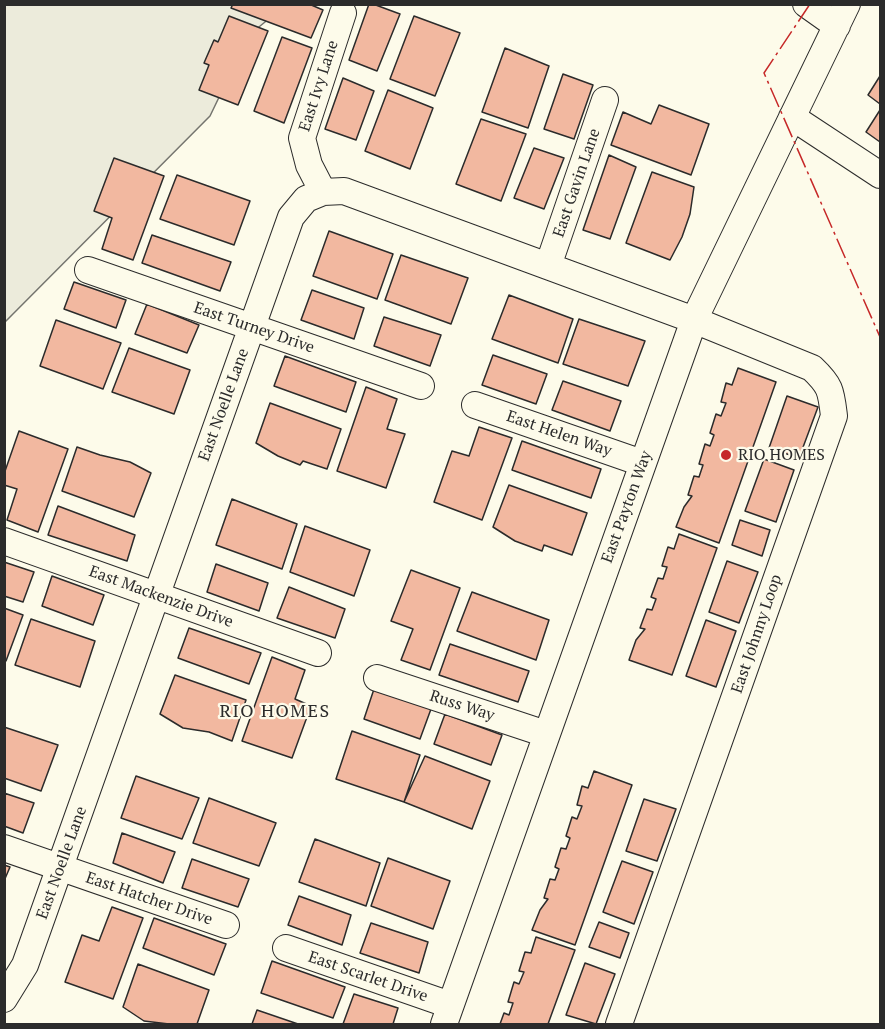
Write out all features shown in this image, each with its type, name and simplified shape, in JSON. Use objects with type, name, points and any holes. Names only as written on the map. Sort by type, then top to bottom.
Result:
[{"type":"street","points":[[806,4],[842,15]]},
{"type":"street","name":"East Ivy Lane","points":[[322,192],[309,165],[302,138],[343,13]]},
{"type":"street","name":"East Payton Way","points":[[447,1015],[694,320],[842,15]]},
{"type":"street","name":"East Gavin Lane","points":[[548,266],[606,100]]},
{"type":"street","points":[[792,117],[880,175]]},
{"type":"street","points":[[322,192],[344,191],[694,320]]},
{"type":"street","name":"East Noelle Lane","points":[[4,999],[25,965],[291,217],[306,199],[322,192]]},
{"type":"street","name":"East Turney Drive","points":[[88,270],[421,386]]},
{"type":"street","name":"East Johnny Loop","points":[[619,1024],[834,416],[832,396],[826,381],[812,369],[694,320]]},
{"type":"street","name":"East Helen Way","points":[[475,405],[642,463]]},
{"type":"street","name":"East Mackenzie Drive","points":[[4,541],[318,653]]},
{"type":"street","name":"Russ Way","points":[[377,678],[546,734]]},
{"type":"street","name":"East Hatcher Drive","points":[[4,848],[226,925]]},
{"type":"street","name":"East Scarlet Drive","points":[[286,948],[447,1015]]},
{"type":"shaded area","points":[[5,5],[286,5],[249,35],[210,116],[5,322]]},
{"type":"building","points":[[233,4],[309,4],[323,10],[311,38],[231,8]]},
{"type":"building","points":[[369,4],[400,14],[377,71],[349,60]]},
{"type":"building","points":[[229,16],[268,31],[238,105],[199,90],[209,65],[204,63],[214,40],[218,42]]},
{"type":"building","points":[[414,16],[460,33],[435,96],[390,79]]},
{"type":"building","points":[[282,37],[312,48],[284,123],[254,111]]},
{"type":"building","points":[[505,48],[549,66],[528,128],[482,112]]},
{"type":"building","points":[[563,74],[593,85],[574,139],[544,129]]},
{"type":"building","points":[[880,76],[880,104],[868,95]]},
{"type":"building","points":[[343,78],[374,91],[356,140],[325,129]]},
{"type":"building","points":[[388,90],[433,108],[410,169],[365,151]]},
{"type":"building","points":[[659,105],[709,124],[691,175],[611,145],[623,112],[651,124]]},
{"type":"building","points":[[880,110],[880,142],[866,132]]},
{"type":"building","points":[[481,119],[526,134],[501,201],[456,184]]},
{"type":"building","points":[[534,148],[564,158],[544,209],[514,198]]},
{"type":"building","points":[[609,155],[636,167],[610,239],[583,230]]},
{"type":"building","points":[[114,158],[164,176],[133,260],[102,249],[112,218],[94,211]]},
{"type":"building","points":[[652,172],[694,187],[690,214],[682,237],[670,260],[626,243]]},
{"type":"building","points":[[177,175],[250,201],[234,245],[160,219]]},
{"type":"building","points":[[329,231],[393,254],[377,299],[313,276]]},
{"type":"building","points":[[152,235],[231,262],[220,291],[142,263]]},
{"type":"building","points":[[401,255],[468,278],[451,324],[385,300]]},
{"type":"building","points":[[74,282],[126,300],[116,328],[64,309]]},
{"type":"building","points":[[312,290],[364,308],[354,339],[301,320]]},
{"type":"building","points":[[509,295],[573,319],[558,363],[492,339]]},
{"type":"building","points":[[147,304],[199,325],[187,353],[135,334]]},
{"type":"building","points":[[384,317],[441,335],[430,366],[374,346]]},
{"type":"building","points":[[579,319],[645,341],[628,386],[563,364]]},
{"type":"building","points":[[56,320],[121,343],[103,389],[40,366]]},
{"type":"building","points":[[129,348],[190,370],[174,414],[112,392]]},
{"type":"building","points":[[493,355],[547,374],[536,404],[482,385]]},
{"type":"building","points":[[285,356],[356,382],[346,412],[274,386]]},
{"type":"building","name":"RIO HOMES","points":[[738,368],[776,382],[719,543],[676,527],[684,507],[692,496],[688,495],[694,476],[699,477],[703,465],[699,464],[705,444],[710,446],[714,435],[710,433],[716,414],[721,416],[726,403],[721,402],[726,383],[732,385]]},
{"type":"building","points":[[563,381],[621,401],[610,431],[552,410]]},
{"type":"building","points":[[366,387],[397,399],[387,429],[405,434],[386,488],[337,471]]},
{"type":"building","name":"RIO HOMES","points":[[787,396],[818,407],[799,458],[769,448]]},
{"type":"building","points":[[270,403],[341,429],[327,469],[303,461],[300,465],[256,443]]},
{"type":"building","points":[[479,427],[512,438],[482,520],[434,502],[452,451],[469,456]]},
{"type":"building","points":[[19,431],[68,449],[38,532],[7,520],[17,489],[4,485],[4,474]]},
{"type":"building","points":[[522,441],[601,469],[591,498],[512,470]]},
{"type":"building","points":[[77,447],[130,462],[151,473],[134,517],[62,491]]},
{"type":"building","name":"RIO HOMES","points":[[764,459],[794,470],[776,522],[745,511]]},
{"type":"building","points":[[509,485],[587,513],[572,555],[544,545],[542,551],[515,541],[493,527]]},
{"type":"building","points":[[232,499],[297,524],[282,569],[216,545]]},
{"type":"building","points":[[58,506],[135,535],[127,561],[48,535]]},
{"type":"building","points":[[740,520],[770,530],[762,556],[732,545]]},
{"type":"building","points":[[305,526],[370,550],[354,596],[290,572]]},
{"type":"building","points":[[679,534],[717,548],[672,675],[629,660],[636,640],[645,629],[640,628],[647,609],[652,610],[656,599],[651,597],[658,578],[663,579],[667,567],[662,566],[668,547],[674,549]]},
{"type":"building","points":[[727,561],[758,572],[739,623],[709,612]]},
{"type":"building","points":[[4,562],[34,572],[23,602],[4,596]]},
{"type":"building","points":[[216,564],[268,583],[259,611],[207,592]]},
{"type":"building","points":[[411,570],[460,588],[430,670],[401,660],[413,629],[391,621]]},
{"type":"building","points":[[52,576],[104,595],[93,625],[42,606]]},
{"type":"building","points":[[289,587],[345,609],[335,638],[277,618]]},
{"type":"building","points":[[472,592],[549,620],[536,660],[457,631]]},
{"type":"building","points":[[4,608],[23,615],[6,661],[4,661]]},
{"type":"building","points":[[31,619],[95,641],[80,687],[15,665]]},
{"type":"building","points":[[706,620],[736,631],[716,687],[686,676]]},
{"type":"building","points":[[189,628],[261,653],[249,684],[178,658]]},
{"type":"building","points":[[450,644],[529,671],[518,702],[439,675]]},
{"type":"building","points":[[272,657],[305,670],[295,699],[311,706],[292,758],[242,741]]},
{"type":"building","points":[[175,675],[246,700],[232,741],[209,732],[183,728],[160,714]]},
{"type":"building","points":[[374,689],[431,709],[420,739],[364,719]]},
{"type":"building","points":[[445,714],[502,735],[491,765],[434,744]]},
{"type":"building","points":[[4,727],[58,745],[41,791],[4,778]]},
{"type":"building","points":[[352,731],[420,755],[404,802],[336,779]]},
{"type":"building","points":[[425,756],[490,781],[472,829],[404,802]]},
{"type":"building","points":[[594,771],[632,785],[575,945],[532,930],[540,910],[548,899],[544,898],[550,879],[555,880],[559,869],[555,867],[561,848],[566,849],[570,838],[566,836],[572,817],[577,819],[582,806],[577,805],[582,786],[588,788]]},
{"type":"building","points":[[136,776],[199,798],[182,839],[121,818]]},
{"type":"building","points":[[4,793],[34,803],[23,833],[4,826]]},
{"type":"building","points":[[209,798],[276,823],[259,866],[193,843]]},
{"type":"building","points":[[644,799],[676,809],[657,861],[626,851]]},
{"type":"building","points":[[122,833],[175,852],[163,883],[113,863]]},
{"type":"building","points":[[315,839],[380,863],[366,906],[299,882]]},
{"type":"building","points":[[388,858],[450,881],[433,929],[371,906]]},
{"type":"building","points":[[192,859],[249,879],[238,907],[182,888]]},
{"type":"building","points":[[622,861],[653,872],[634,924],[603,912]]},
{"type":"building","points":[[4,865],[10,867],[4,881]]},
{"type":"building","points":[[299,896],[351,915],[342,945],[288,925]]},
{"type":"building","points":[[112,907],[143,918],[113,999],[65,982],[82,935],[99,941]]},
{"type":"building","points":[[154,918],[226,944],[214,975],[143,948]]},
{"type":"building","points":[[599,922],[629,933],[620,958],[589,947]]},
{"type":"building","points":[[371,923],[428,942],[419,973],[360,953]]},
{"type":"building","points":[[536,937],[575,950],[548,1024],[500,1024],[504,1013],[509,1015],[513,1003],[508,1002],[514,982],[519,984],[524,972],[519,971],[525,952],[531,953]]},
{"type":"building","points":[[272,961],[345,987],[333,1018],[261,993]]},
{"type":"building","points":[[585,963],[615,974],[596,1024],[566,1015]]},
{"type":"building","points":[[138,964],[209,990],[197,1024],[144,1021],[123,1007]]},
{"type":"building","points":[[354,994],[398,1008],[393,1024],[343,1024]]},
{"type":"building","points":[[257,1010],[298,1024],[252,1024]]},
{"type":"power","points":[[810,4],[764,73],[880,337]]},
{"type":"place","name":"RIO HOMES","points":[[726,455]]},
{"type":"district","name":"RIO HOMES","points":[[275,712]]}]
